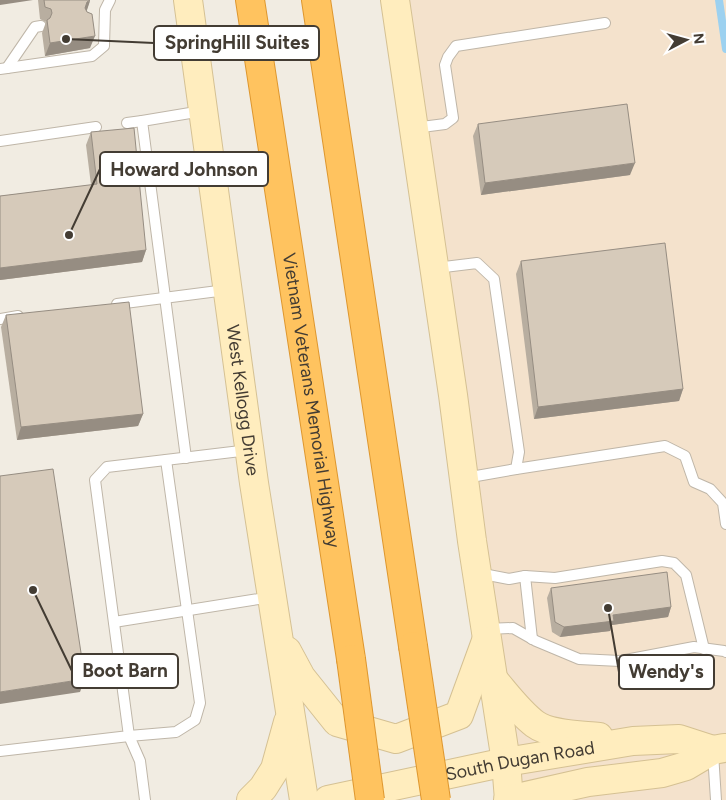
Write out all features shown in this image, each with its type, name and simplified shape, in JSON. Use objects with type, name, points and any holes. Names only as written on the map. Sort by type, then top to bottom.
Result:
[{"type":"highway","name":"Vietnam Veterans Memorial Highway","points":[[250,0],[351,659],[370,800]]},
{"type":"highway","points":[[316,0],[436,800]]},
{"type":"main road","name":"West Kellogg Drive","points":[[188,0],[249,450],[304,800]]},
{"type":"main road","points":[[395,0],[506,762],[509,800]]},
{"type":"main road","points":[[279,634],[301,677],[337,722],[396,739],[459,715],[486,634]]},
{"type":"main road","points":[[493,679],[515,705],[536,725],[557,733],[633,741]]},
{"type":"main road","points":[[251,800],[263,788],[275,769],[291,711]]},
{"type":"main road","name":"South Dugan Road","points":[[328,800],[506,762],[633,741],[679,739],[720,749]]},
{"type":"main road","name":"South Dugan Road","points":[[509,800],[588,782],[662,773],[686,766],[720,749]]},
{"type":"main road","points":[[600,800],[662,773]]},
{"type":"lane","points":[[4,68],[92,56],[104,46],[100,18],[110,0]]},
{"type":"lane","points":[[414,128],[445,124],[453,118],[445,65],[456,46],[605,23]]},
{"type":"lane","points":[[4,68],[35,27],[41,26]]},
{"type":"lane","points":[[127,123],[203,110]]},
{"type":"lane","points":[[142,121],[186,458]]},
{"type":"lane","points":[[0,141],[96,127]]},
{"type":"lane","points":[[434,268],[477,263],[494,280],[519,452],[516,469]]},
{"type":"lane","points":[[107,305],[228,290]]},
{"type":"lane","points":[[0,319],[29,315]]},
{"type":"lane","points":[[464,479],[665,446],[685,456],[694,482],[710,489],[723,503],[726,524]]},
{"type":"lane","points":[[145,800],[140,761],[129,736],[95,480],[107,467],[249,450]]},
{"type":"lane","points":[[0,751],[176,732],[195,720],[200,703],[166,460]]},
{"type":"lane","points":[[477,573],[509,579],[525,576],[555,578],[662,561],[674,564],[686,574],[704,649]]},
{"type":"lane","points":[[525,576],[532,639]]},
{"type":"lane","points":[[114,622],[273,597]]},
{"type":"lane","points":[[486,634],[513,628],[532,639],[579,660],[620,661],[694,647],[726,652]]},
{"type":"lane","points":[[716,800],[720,749]]},
{"type":"shaded area","points":[[398,0],[726,0],[726,800],[511,800]]},
{"type":"building","points":[[44,0],[90,0],[85,8],[87,12],[92,14],[95,36],[50,43],[47,20],[52,13],[51,9],[45,7]]},
{"type":"building","points":[[627,104],[635,163],[485,183],[478,124]]},
{"type":"building","points":[[134,128],[146,250],[0,268],[0,196],[97,184],[91,132]]},
{"type":"building","points":[[665,243],[683,389],[538,407],[521,261]]},
{"type":"building","points":[[129,302],[143,414],[21,427],[6,315]]},
{"type":"building","points":[[53,469],[85,679],[0,692],[0,476]]},
{"type":"building","points":[[667,572],[671,607],[613,615],[614,621],[564,627],[555,622],[551,588]]},
{"type":"waterway","points":[[719,0],[726,49]]},
{"type":"place","name":"SpringHill Suites","points":[[66,39]]},
{"type":"place","name":"Howard Johnson","points":[[69,235]]},
{"type":"place","name":"Boot Barn","points":[[33,590]]},
{"type":"place","name":"Wendy's","points":[[608,608]]}]
